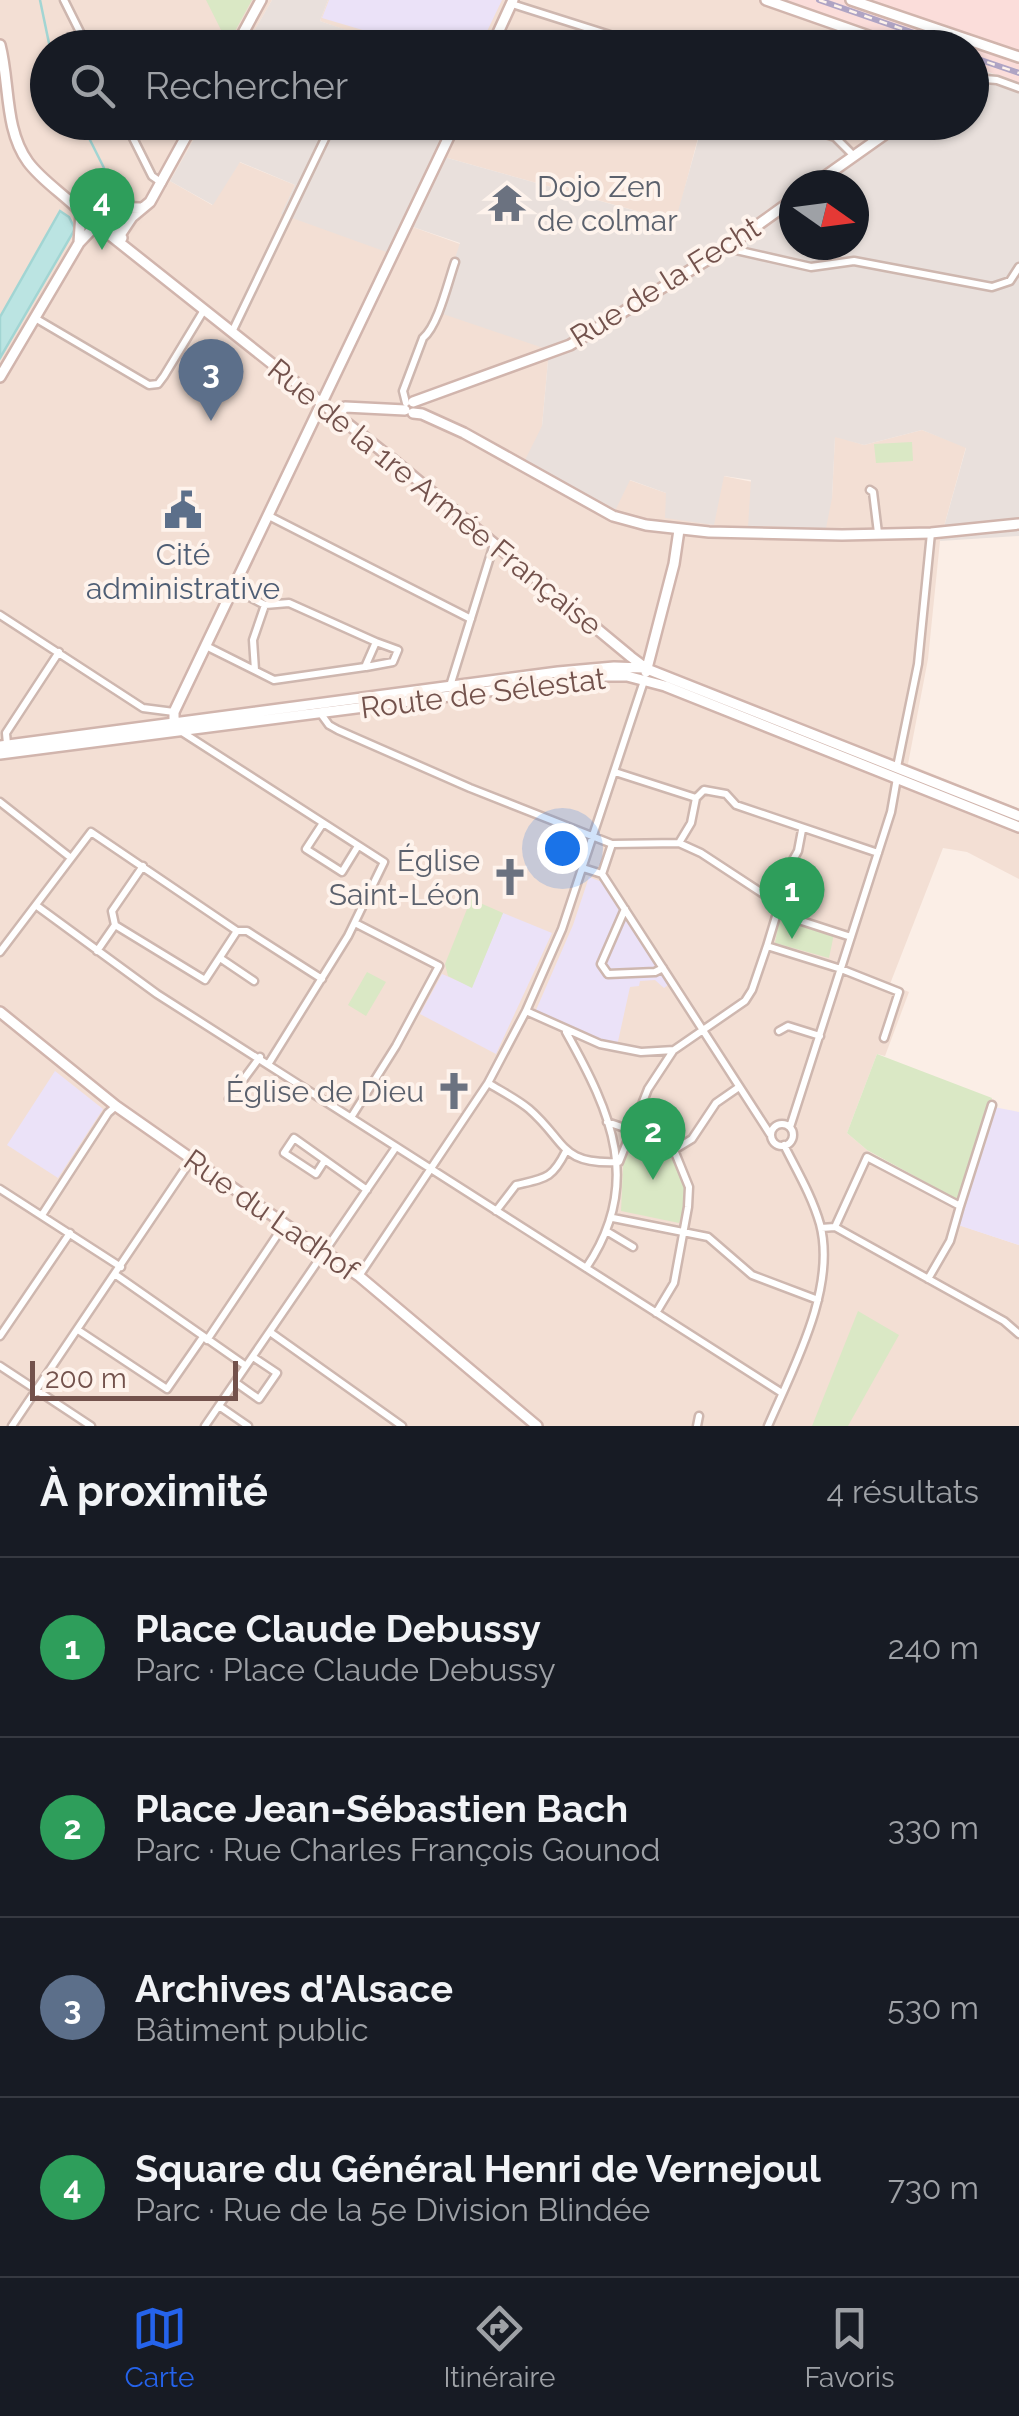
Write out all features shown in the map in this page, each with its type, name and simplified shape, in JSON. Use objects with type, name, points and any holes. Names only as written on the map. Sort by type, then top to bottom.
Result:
[{"type":"main road","points":[[245,30],[261,0]]},
{"type":"main road","points":[[766,0],[852,30]]},
{"type":"main road","points":[[851,0],[939,30]]},
{"type":"main road","points":[[500,30],[513,2]]},
{"type":"main road","points":[[0,45],[14,133],[26,159],[81,212],[130,248]]},
{"type":"main road","points":[[989,47],[1019,57]]},
{"type":"main road","points":[[120,234],[162,183],[185,140]]},
{"type":"main road","points":[[182,732],[174,717],[448,140]]},
{"type":"main road","points":[[834,170],[877,140]]},
{"type":"main road","points":[[65,195],[88,207],[144,208]]},
{"type":"main road","name":"Rue de la Fecht","points":[[337,416],[345,407],[412,407],[570,345],[726,248],[779,209]]},
{"type":"main road","points":[[79,243],[81,212]]},
{"type":"main road","points":[[1,373],[79,243],[97,224],[109,224],[130,248]]},
{"type":"main road","name":"Rue de la 1re Armée Française","points":[[130,248],[647,668]]},
{"type":"main road","points":[[412,407],[614,516],[679,530],[878,534],[1019,524]]},
{"type":"main road","points":[[644,680],[679,530]]},
{"type":"main road","points":[[614,667],[622,650]]},
{"type":"main road","name":"Route de Sélestat","points":[[0,754],[182,732],[450,687],[614,667],[647,668]]},
{"type":"main road","points":[[647,668],[1019,827]]},
{"type":"main road","name":"Route de Sélestat","points":[[4,746],[174,717],[334,712],[605,676],[644,680],[897,772]]},
{"type":"main road","points":[[897,772],[1019,816]]},
{"type":"main road","name":"Rue du Ladhof","points":[[0,1012],[116,1106],[360,1276],[537,1426]]},
{"type":"street","points":[[64,0],[79,30]]},
{"type":"street","points":[[513,2],[597,30]]},
{"type":"street","points":[[989,79],[1019,88]]},
{"type":"street","points":[[134,140],[152,176],[162,183]]},
{"type":"street","points":[[232,332],[324,140]]},
{"type":"street","points":[[838,140],[854,156]]},
{"type":"street","points":[[726,248],[811,268],[854,262],[992,287],[1010,281],[1019,268]]},
{"type":"street","points":[[412,407],[403,391],[440,306],[454,262]]},
{"type":"street","points":[[35,318],[150,384],[158,384],[205,309]]},
{"type":"street","points":[[870,490],[874,492],[878,534]]},
{"type":"street","points":[[269,516],[470,619]]},
{"type":"street","points":[[784,1145],[792,1136],[790,1127],[891,812],[918,664],[931,533]]},
{"type":"street","points":[[450,687],[494,544]]},
{"type":"street","points":[[206,646],[274,680],[393,662],[398,650],[289,603],[266,606],[234,588]]},
{"type":"street","points":[[255,670],[253,640],[266,606]]},
{"type":"street","points":[[0,615],[143,708],[174,717]]},
{"type":"street","points":[[364,667],[376,642]]},
{"type":"street","points":[[4,746],[6,733],[58,652]]},
{"type":"street","points":[[360,1276],[488,1083],[526,1011],[562,930],[644,680]]},
{"type":"street","points":[[321,710],[338,730],[612,844],[680,843],[771,899],[777,912],[752,990],[745,1000],[674,1050],[648,1089],[619,1162],[613,1218],[586,1268]]},
{"type":"street","points":[[334,712],[338,730]]},
{"type":"street","points":[[182,732],[384,862],[355,923],[269,1064]]},
{"type":"street","points":[[615,772],[696,798]]},
{"type":"street","points":[[680,843],[691,823],[696,798],[704,790],[726,794],[736,805],[802,830],[878,853]]},
{"type":"street","points":[[0,802],[72,858]]},
{"type":"street","points":[[322,823],[306,850],[342,872],[358,846]]},
{"type":"street","points":[[771,899],[789,872],[802,830]]},
{"type":"street","points":[[0,952],[91,832],[237,931],[247,931],[322,980]]},
{"type":"street","points":[[602,874],[612,844]]},
{"type":"street","points":[[97,951],[115,926],[112,911],[143,866]]},
{"type":"street","points":[[583,868],[602,874],[775,1144],[784,1145]]},
{"type":"street","points":[[36,906],[157,994],[782,1392]]},
{"type":"street","points":[[625,909],[601,964],[603,971],[655,972],[663,968]]},
{"type":"street","points":[[777,912],[852,937]]},
{"type":"street","points":[[352,1116],[440,966],[355,923]]},
{"type":"street","points":[[115,926],[206,980],[237,931]]},
{"type":"street","points":[[767,946],[900,992],[884,1038]]},
{"type":"street","points":[[220,958],[254,981]]},
{"type":"street","points":[[526,1011],[614,1048],[641,1052],[674,1050]]},
{"type":"street","points":[[780,1031],[788,1026],[820,1036]]},
{"type":"street","points":[[566,1031],[584,1063],[619,1162]]},
{"type":"street","points":[[229,1100],[260,1058]]},
{"type":"street","points":[[488,1083],[529,1108],[566,1151],[589,1163],[619,1162]]},
{"type":"street","points":[[674,1150],[692,1139],[716,1103],[739,1088]]},
{"type":"street","points":[[928,1279],[950,1240],[992,1105]]},
{"type":"street","points":[[42,1214],[116,1106]]},
{"type":"street","points":[[606,1121],[674,1150],[689,1186],[674,1283],[656,1312]]},
{"type":"street","points":[[770,1134],[780,1124],[790,1127]]},
{"type":"street","points":[[325,1160],[316,1174],[284,1153],[294,1138],[325,1160],[367,1190]]},
{"type":"street","points":[[768,1426],[822,1282],[821,1228],[784,1145]]},
{"type":"street","points":[[205,1426],[396,1148]]},
{"type":"street","points":[[496,1211],[516,1184],[547,1178],[556,1171],[566,1151]]},
{"type":"street","points":[[835,1227],[868,1157],[960,1206]]},
{"type":"street","points":[[12,1426],[191,1160]]},
{"type":"street","points":[[0,1189],[121,1266]]},
{"type":"street","points":[[613,1218],[708,1237],[752,1274],[818,1300]]},
{"type":"street","points":[[78,1330],[166,1388],[284,1225]]},
{"type":"street","points":[[821,1228],[835,1227],[1004,1321],[1019,1334]]},
{"type":"street","points":[[608,1232],[632,1247]]},
{"type":"street","points":[[0,1336],[70,1233]]},
{"type":"street","points":[[116,1274],[246,1366]]},
{"type":"street","points":[[270,1332],[402,1426]]},
{"type":"street","points":[[235,1382],[259,1399],[277,1374],[253,1356]]},
{"type":"street","points":[[0,1366],[91,1426]]},
{"type":"street","points":[[219,1406],[248,1426]]},
{"type":"street","points":[[697,1426],[699,1416]]},
{"type":"shaded area","points":[[0,0],[272,0],[255,30],[30,30],[30,140],[193,140],[170,181],[212,205],[239,162],[295,185],[282,214],[410,226],[460,244],[549,350],[542,426],[614,512],[629,480],[666,493],[723,476],[832,498],[835,436],[864,445],[922,430],[966,447],[940,541],[928,659],[908,764],[1019,809],[1019,879],[967,852],[943,848],[890,984],[909,992],[885,1056],[877,1054],[847,1133],[867,1150],[958,1201],[953,1223],[1019,1245],[1019,1426],[0,1426]]},
{"type":"shaded area","points":[[272,0],[328,0],[320,21],[346,30],[255,30]]},
{"type":"shaded area","points":[[328,0],[783,0],[869,30],[345,30],[320,21]]},
{"type":"shaded area","points":[[329,0],[502,0],[488,30],[363,30],[322,18]]},
{"type":"shaded area","points":[[783,0],[1019,0],[1019,83],[989,72],[989,30],[869,30]]},
{"type":"shaded area","points":[[989,73],[1019,83],[1019,536],[940,541],[966,448],[922,430],[864,445],[835,437],[832,498],[826,528],[748,526],[751,480],[724,476],[714,525],[665,518],[666,493],[630,480],[614,513],[523,464],[542,426],[549,350],[437,312],[460,243],[410,226],[392,254],[281,214],[295,185],[240,162],[213,205],[170,181],[193,140],[443,140],[437,155],[675,222],[698,140],[827,140],[855,149],[868,140],[989,140]]},
{"type":"shaded area","points":[[443,140],[697,140],[676,222],[437,155]]},
{"type":"shaded area","points":[[827,140],[868,140],[855,149]]},
{"type":"shaded area","points":[[589,877],[602,882],[668,985],[664,988],[655,980],[640,981],[639,986],[630,987],[617,1046],[545,1018],[536,1010]]},
{"type":"shaded area","points":[[503,913],[552,933],[496,1054],[420,1014],[442,974],[472,987]]},
{"type":"shaded area","points":[[55,1071],[103,1109],[58,1178],[7,1145]]},
{"type":"shaded area","points":[[994,1107],[1019,1112],[1019,1245],[958,1225]]},
{"type":"green space","points":[[206,0],[252,0],[236,30],[221,30]]},
{"type":"green space","points":[[912,442],[913,461],[876,463],[874,444]]},
{"type":"green space","points":[[471,899],[503,913],[472,988],[448,976],[445,964]]},
{"type":"green space","points":[[784,918],[834,934],[829,958],[775,943],[779,921]]},
{"type":"green space","points":[[367,972],[386,982],[366,1016],[348,1005]]},
{"type":"green space","points":[[877,1054],[992,1098],[958,1200],[867,1150],[847,1133]]},
{"type":"green space","points":[[633,1140],[662,1149],[677,1166],[685,1188],[679,1223],[621,1211],[623,1166]]},
{"type":"green space","points":[[858,1311],[899,1335],[848,1426],[812,1426]]},
{"type":"water","points":[[60,211],[69,217],[75,229],[0,358],[0,317]]},
{"type":"waterway","points":[[40,0],[46,30]]},
{"type":"waterway","points":[[81,198],[104,168],[90,140]]},
{"type":"railway","points":[[819,0],[905,30]]},
{"type":"railway","points":[[989,63],[1019,73]]},
{"type":"place","name":"Dojo Zen de colmar","points":[[507,203]]},
{"type":"place","name":"Square du Général Henri de Vernejoul","points":[[102,250]]},
{"type":"place","name":"Archives d'Alsace","points":[[211,421]]},
{"type":"place","name":"Cité administrative","points":[[183,510]]},
{"type":"place","name":"Église Saint-Léon","points":[[510,877]]},
{"type":"place","name":"Place Claude Debussy","points":[[792,939]]},
{"type":"place","name":"Église de Dieu","points":[[454,1091]]},
{"type":"place","name":"Place Jean-Sébastien Bach","points":[[653,1180]]}]
